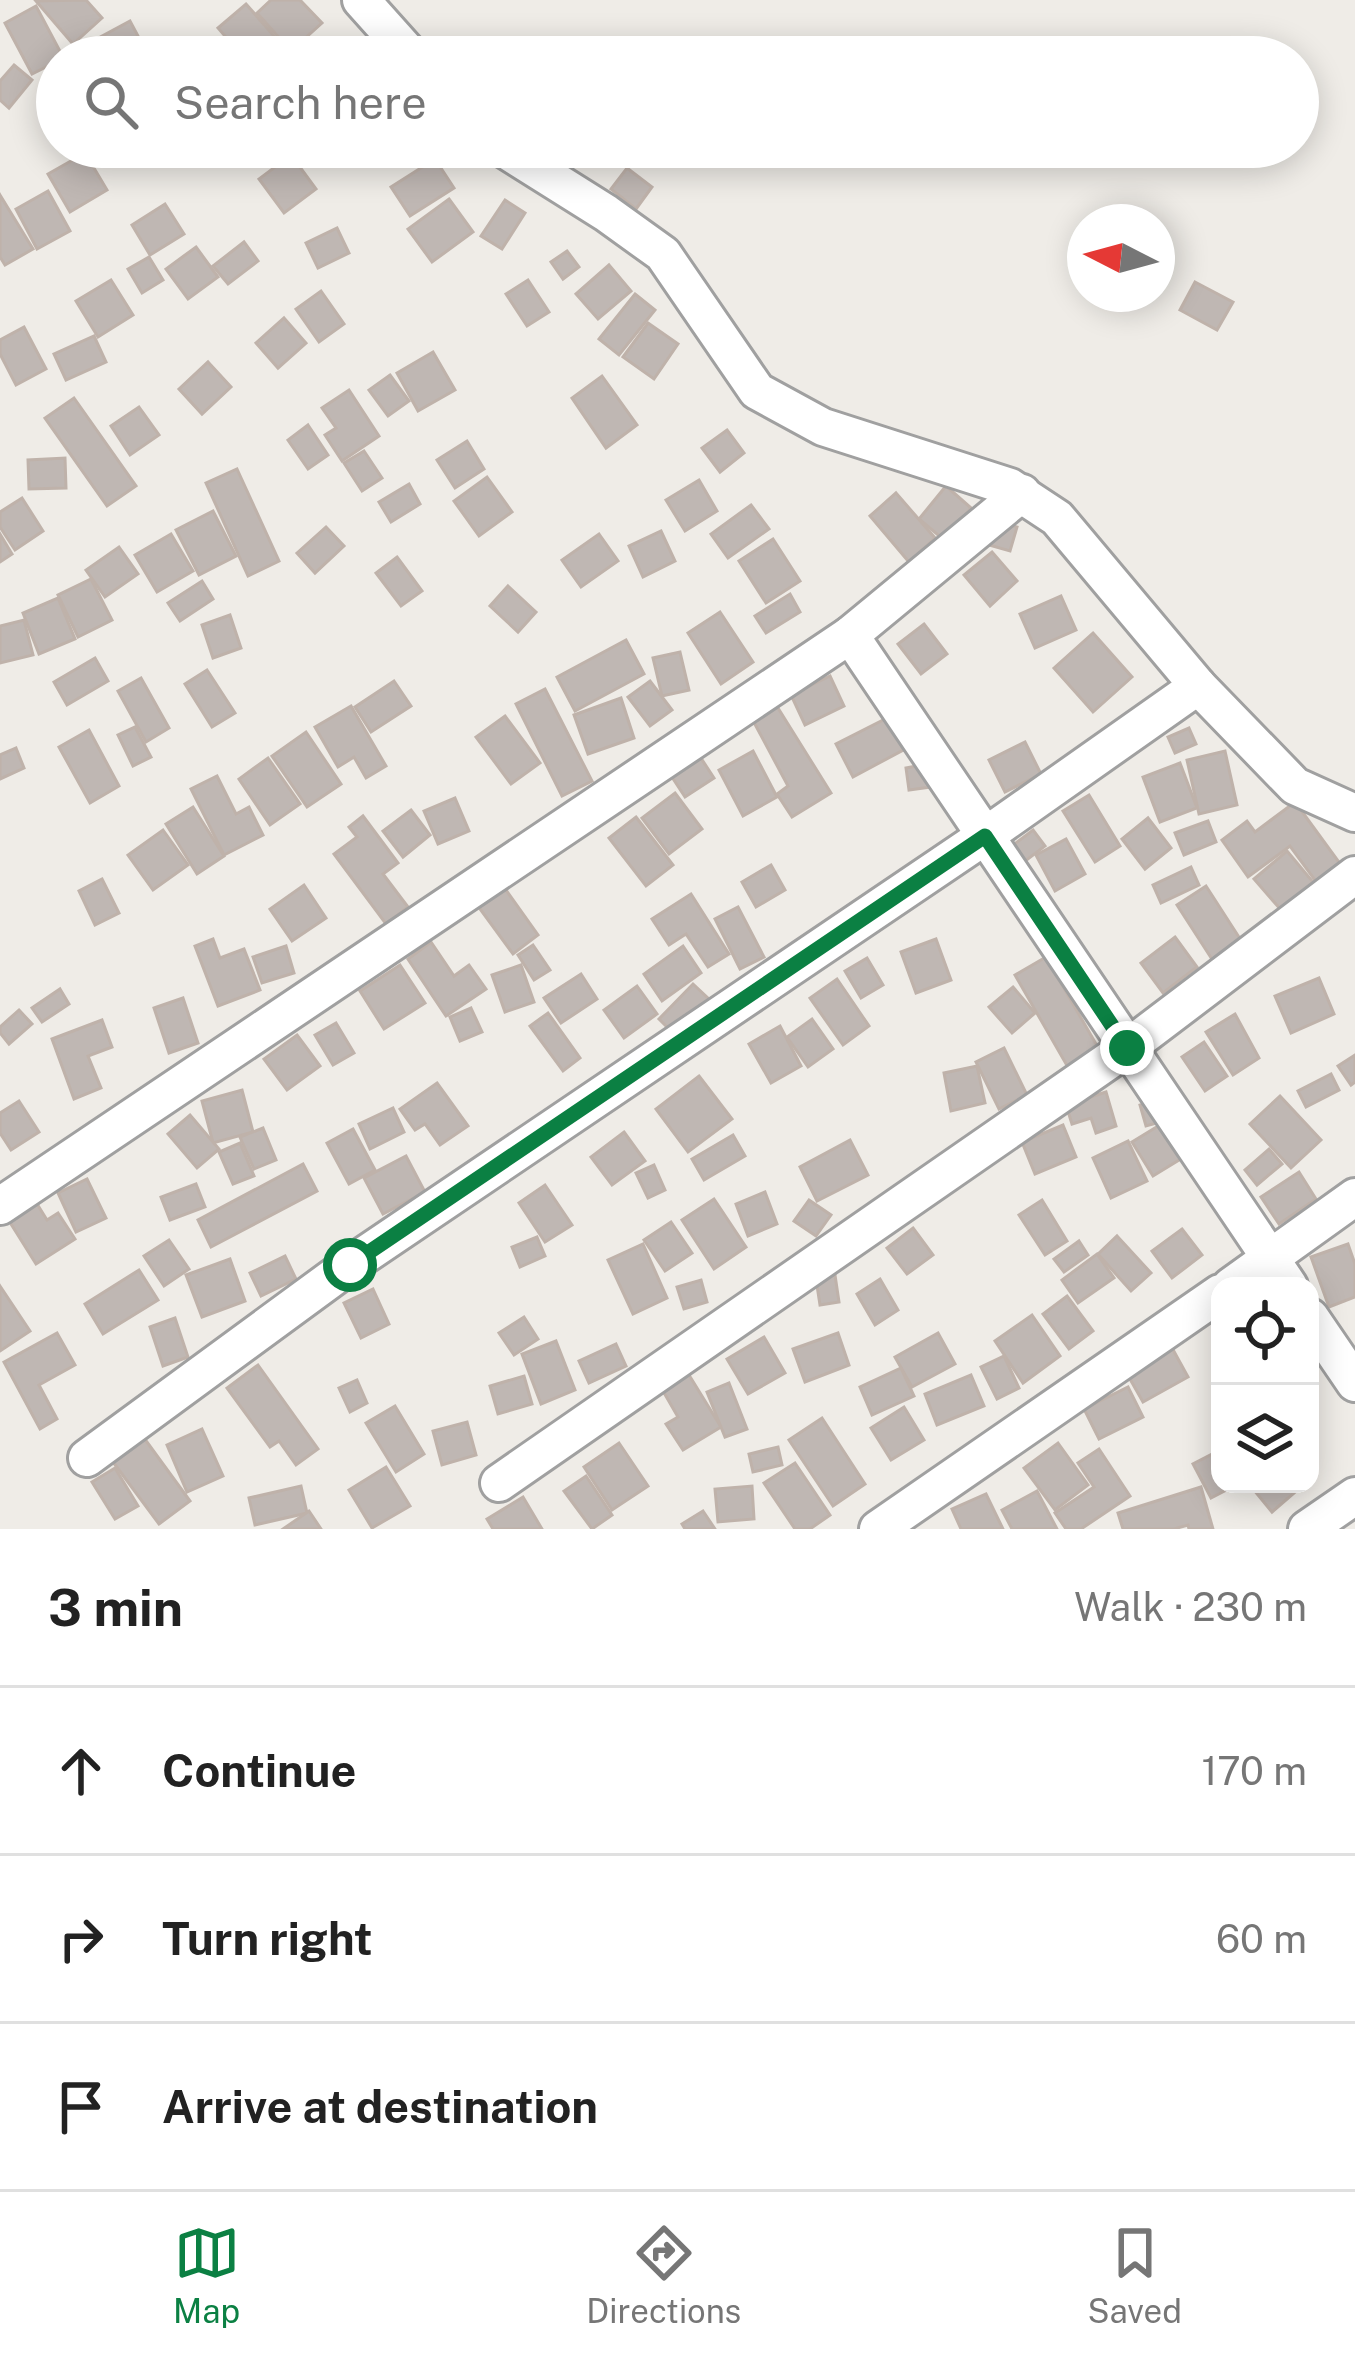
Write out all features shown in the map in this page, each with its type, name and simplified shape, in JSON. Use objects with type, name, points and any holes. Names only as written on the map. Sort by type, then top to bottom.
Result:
[{"type":"street","points":[[361,0],[393,36]]},
{"type":"street","points":[[535,168],[663,254],[757,392],[824,427],[1022,493],[1057,518],[1198,686],[1295,786],[1355,813]]},
{"type":"street","points":[[0,1206],[850,635],[1022,493]]},
{"type":"street","points":[[850,635],[1280,1272],[1355,1197]]},
{"type":"street","points":[[87,1458],[350,1265],[985,836],[1198,686]]},
{"type":"street","points":[[499,1483],[1127,1048],[1355,875]]},
{"type":"street","points":[[878,1529],[1211,1300]]},
{"type":"street","points":[[1319,1330],[1355,1383]]},
{"type":"street","points":[[1307,1529],[1355,1496]]},
{"type":"building","points":[[86,0],[102,18],[82,36],[66,36],[36,1]]},
{"type":"building","points":[[271,0],[300,0],[322,23],[308,36],[278,36],[257,13]]},
{"type":"building","points":[[246,4],[274,36],[225,36],[218,28]]},
{"type":"building","points":[[36,6],[52,36],[36,36],[36,72],[32,74],[5,23]]},
{"type":"building","points":[[130,21],[138,36],[102,36]]},
{"type":"building","points":[[14,65],[32,80],[9,108],[0,100],[0,81]]},
{"type":"building","points":[[59,168],[94,168],[107,190],[70,212],[48,174]]},
{"type":"building","points":[[274,168],[301,168],[316,189],[284,213],[259,179]]},
{"type":"building","points":[[421,168],[441,168],[454,188],[410,216],[391,187]]},
{"type":"building","points":[[627,168],[652,187],[636,209],[611,189]]},
{"type":"building","points":[[48,191],[70,231],[37,249],[16,209]]},
{"type":"building","points":[[0,195],[33,249],[5,265],[0,257]]},
{"type":"building","points":[[449,199],[473,232],[432,262],[408,229]]},
{"type":"building","points":[[505,200],[525,213],[502,249],[481,236]]},
{"type":"building","points":[[165,204],[184,234],[150,255],[132,225]]},
{"type":"building","points":[[337,228],[349,253],[318,268],[306,243]]},
{"type":"building","points":[[244,242],[258,261],[228,284],[213,266]]},
{"type":"building","points":[[196,247],[218,277],[188,299],[166,269]]},
{"type":"building","points":[[567,251],[579,267],[563,279],[551,262]]},
{"type":"building","points":[[149,257],[163,280],[142,293],[128,269]]},
{"type":"building","points":[[609,265],[631,291],[598,319],[576,294]]},
{"type":"building","points":[[111,280],[133,315],[98,337],[76,301]]},
{"type":"building","points":[[528,280],[549,312],[527,326],[506,294]]},
{"type":"building","points":[[1195,282],[1233,302],[1217,330],[1180,310]]},
{"type":"building","points":[[321,291],[344,324],[319,342],[296,309]]},
{"type":"building","points":[[635,294],[655,310],[619,355],[599,339]]},
{"type":"building","points":[[284,318],[306,343],[278,368],[256,343]]},
{"type":"building","points":[[648,323],[678,344],[654,379],[623,357]]},
{"type":"building","points":[[24,327],[46,369],[16,385],[0,354],[0,340]]},
{"type":"building","points":[[94,336],[106,362],[66,380],[54,354]]},
{"type":"building","points":[[433,352],[455,390],[418,411],[397,373]]},
{"type":"building","points":[[208,362],[231,387],[202,414],[179,389]]},
{"type":"building","points":[[390,375],[409,401],[388,416],[369,390]]},
{"type":"building","points":[[602,376],[637,425],[606,448],[572,398]]},
{"type":"building","points":[[349,390],[379,436],[342,461],[325,435],[336,428],[322,408]]},
{"type":"building","points":[[74,398],[136,486],[107,506],[45,418]]},
{"type":"building","points":[[139,407],[159,435],[130,455],[111,426]]},
{"type":"building","points":[[308,425],[328,455],[308,469],[288,440]]},
{"type":"building","points":[[727,430],[744,453],[720,472],[702,448]]},
{"type":"building","points":[[467,441],[484,469],[455,488],[437,460]]},
{"type":"building","points":[[364,451],[382,478],[362,491],[344,463]]},
{"type":"building","points":[[65,458],[66,488],[29,489],[28,460]]},
{"type":"building","points":[[237,469],[279,561],[248,576],[206,483]]},
{"type":"building","points":[[487,477],[512,512],[479,536],[454,501]]},
{"type":"building","points":[[699,480],[717,511],[685,531],[666,500]]},
{"type":"building","points":[[409,484],[420,504],[391,522],[379,502]]},
{"type":"building","points":[[946,486],[971,508],[944,540],[919,519]]},
{"type":"building","points":[[896,493],[935,538],[909,562],[870,516]]},
{"type":"building","points":[[22,498],[43,531],[15,550],[0,527],[0,512]]},
{"type":"building","points":[[751,505],[769,529],[728,558],[711,534]]},
{"type":"building","points":[[213,511],[236,556],[199,575],[176,530]]},
{"type":"building","points":[[996,521],[1017,527],[1010,551],[989,545]]},
{"type":"building","points":[[326,527],[344,546],[315,573],[297,553]]},
{"type":"building","points":[[661,531],[675,561],[643,577],[629,546]]},
{"type":"building","points":[[0,534],[12,554],[0,562]]},
{"type":"building","points":[[171,534],[193,571],[157,592],[135,555]]},
{"type":"building","points":[[599,534],[618,561],[581,587],[562,560]]},
{"type":"building","points":[[773,539],[800,581],[766,603],[739,561]]},
{"type":"building","points":[[119,547],[138,574],[105,597],[86,570]]},
{"type":"building","points":[[992,552],[1017,581],[990,606],[964,575]]},
{"type":"building","points":[[397,557],[422,591],[401,606],[376,573]]},
{"type":"building","points":[[91,579],[112,620],[78,637],[58,595]]},
{"type":"building","points":[[202,581],[213,599],[180,621],[168,603]]},
{"type":"building","points":[[508,586],[536,612],[518,632],[490,606]]},
{"type":"building","points":[[790,594],[800,612],[766,633],[755,616]]},
{"type":"building","points":[[1061,596],[1076,630],[1035,648],[1020,614]]},
{"type":"building","points":[[58,598],[75,639],[39,654],[23,613]]},
{"type":"building","points":[[720,612],[753,662],[721,684],[688,633]]},
{"type":"building","points":[[230,615],[241,648],[213,658],[202,625]]},
{"type":"building","points":[[24,620],[33,655],[0,663],[0,626]]},
{"type":"building","points":[[924,624],[947,654],[921,674],[898,644]]},
{"type":"building","points":[[1093,633],[1132,677],[1093,712],[1054,668]]},
{"type":"building","points":[[626,640],[644,674],[575,711],[557,677]]},
{"type":"building","points":[[680,652],[689,690],[662,696],[653,658]]},
{"type":"building","points":[[95,658],[108,681],[67,705],[54,682]]},
{"type":"building","points":[[207,670],[235,713],[212,727],[185,684]]},
{"type":"building","points":[[830,676],[844,706],[805,725],[791,695]]},
{"type":"building","points":[[141,678],[169,728],[146,742],[118,691]]},
{"type":"building","points":[[394,681],[411,706],[371,732],[355,707]]},
{"type":"building","points":[[650,681],[672,710],[650,726],[628,697]]},
{"type":"building","points":[[545,689],[592,781],[562,796],[516,704]]},
{"type":"building","points":[[621,698],[634,738],[588,754],[574,715]]},
{"type":"building","points":[[773,700],[831,793],[792,817],[777,794],[788,786],[750,715]]},
{"type":"building","points":[[351,706],[386,766],[366,778],[354,757],[338,767],[315,727]]},
{"type":"building","points":[[505,716],[540,763],[511,784],[476,737]]},
{"type":"building","points":[[891,716],[907,748],[853,777],[836,744]]},
{"type":"building","points":[[135,727],[151,757],[133,766],[118,735]]},
{"type":"building","points":[[1189,728],[1196,744],[1175,753],[1168,737]]},
{"type":"building","points":[[89,730],[119,786],[90,803],[59,747]]},
{"type":"building","points":[[306,732],[341,784],[307,807],[272,756]]},
{"type":"building","points":[[1025,742],[1041,774],[1005,792],[989,760]]},
{"type":"building","points":[[16,748],[24,768],[0,779],[0,755]]},
{"type":"building","points":[[753,751],[777,797],[743,816],[719,770]]},
{"type":"building","points":[[1225,751],[1237,805],[1199,814],[1187,760]]},
{"type":"building","points":[[697,752],[714,778],[685,797],[668,771]]},
{"type":"building","points":[[268,758],[300,804],[270,825],[239,779]]},
{"type":"building","points":[[1180,763],[1197,808],[1160,822],[1143,777]]},
{"type":"building","points":[[927,764],[931,787],[909,790],[906,768]]},
{"type":"building","points":[[217,776],[236,814],[249,807],[263,835],[224,855],[191,789]]},
{"type":"building","points":[[675,793],[702,829],[669,854],[642,818]]},
{"type":"building","points":[[1089,795],[1120,846],[1095,862],[1063,811]]},
{"type":"building","points":[[455,798],[469,831],[438,844],[424,811]]},
{"type":"building","points":[[1295,802],[1341,865],[1317,883],[1290,846],[1248,877],[1222,840],[1247,821],[1255,832]]},
{"type":"building","points":[[193,807],[224,856],[197,874],[166,824]]},
{"type":"building","points":[[411,810],[430,835],[403,857],[383,831]]},
{"type":"building","points":[[363,816],[398,863],[383,874],[408,907],[386,924],[334,854],[357,837],[349,827]]},
{"type":"building","points":[[636,817],[673,865],[646,886],[609,838]]},
{"type":"building","points":[[1148,818],[1171,848],[1145,869],[1122,839]]},
{"type":"building","points":[[1208,821],[1216,842],[1184,855],[1175,833]]},
{"type":"building","points":[[163,830],[188,865],[153,890],[128,855]]},
{"type":"building","points":[[1033,830],[1045,846],[1024,862],[1012,846]]},
{"type":"building","points":[[1066,839],[1085,874],[1055,891],[1036,855]]},
{"type":"building","points":[[1287,851],[1313,882],[1281,910],[1254,879]]},
{"type":"building","points":[[771,865],[785,890],[756,907],[742,882]]},
{"type":"building","points":[[1191,867],[1199,885],[1161,903],[1153,885]]},
{"type":"building","points":[[102,879],[119,913],[95,925],[79,891]]},
{"type":"building","points":[[501,883],[538,935],[513,954],[475,902]]},
{"type":"building","points":[[304,885],[326,918],[292,941],[270,909]]},
{"type":"building","points":[[1206,886],[1246,948],[1217,967],[1177,905]]},
{"type":"building","points":[[691,894],[729,954],[708,967],[686,934],[669,945],[652,919]]},
{"type":"building","points":[[738,907],[764,957],[740,969],[715,919]]},
{"type":"building","points":[[1175,937],[1197,967],[1163,993],[1141,963]]},
{"type":"building","points":[[213,939],[220,958],[244,949],[260,990],[218,1006],[195,946]]},
{"type":"building","points":[[936,939],[951,980],[916,993],[901,952]]},
{"type":"building","points":[[431,942],[454,976],[469,965],[486,989],[446,1016],[408,959]]},
{"type":"building","points":[[533,945],[550,970],[534,980],[518,955]]},
{"type":"building","points":[[286,946],[294,973],[262,983],[253,957]]},
{"type":"building","points":[[683,946],[701,973],[662,1001],[644,974]]},
{"type":"building","points":[[1046,957],[1100,1051],[1069,1069],[1015,975]]},
{"type":"building","points":[[867,958],[883,985],[861,998],[845,971]]},
{"type":"building","points":[[400,965],[425,1003],[384,1029],[360,991]]},
{"type":"building","points":[[521,965],[534,1002],[505,1012],[492,975]]},
{"type":"building","points":[[581,974],[597,999],[561,1023],[544,998]]},
{"type":"building","points":[[1319,978],[1334,1014],[1291,1033],[1275,996]]},
{"type":"building","points":[[837,979],[869,1026],[843,1045],[810,998]]},
{"type":"building","points":[[693,984],[709,999],[680,1040],[659,1019]]},
{"type":"building","points":[[637,986],[657,1014],[624,1038],[604,1010]]},
{"type":"building","points":[[1013,987],[1035,1013],[1012,1033],[989,1007]]},
{"type":"building","points":[[60,989],[69,1004],[42,1022],[32,1008]]},
{"type":"building","points":[[183,998],[198,1043],[169,1053],[154,1008]]},
{"type":"building","points":[[471,1008],[482,1032],[460,1041],[450,1017]]},
{"type":"building","points":[[19,1010],[32,1024],[9,1044],[0,1027]]},
{"type":"building","points":[[548,1013],[580,1058],[563,1071],[530,1026]]},
{"type":"building","points":[[1235,1014],[1259,1058],[1233,1075],[1206,1032]]},
{"type":"building","points":[[812,1019],[833,1049],[808,1067],[787,1037]]},
{"type":"building","points":[[102,1020],[112,1047],[88,1056],[101,1088],[74,1099],[52,1039]]},
{"type":"building","points":[[336,1023],[354,1053],[333,1065],[315,1035]]},
{"type":"building","points":[[780,1026],[801,1066],[771,1083],[749,1044]]},
{"type":"building","points":[[297,1035],[320,1066],[287,1090],[264,1059]]},
{"type":"building","points":[[1204,1042],[1227,1076],[1205,1091],[1182,1057]]},
{"type":"building","points":[[1004,1048],[1027,1095],[999,1109],[976,1062]]},
{"type":"building","points":[[1355,1055],[1355,1082],[1351,1085],[1338,1066]]},
{"type":"building","points":[[977,1066],[985,1103],[951,1111],[944,1073]]},
{"type":"building","points":[[1331,1074],[1339,1090],[1306,1107],[1298,1091]]},
{"type":"building","points":[[699,1076],[732,1119],[688,1152],[656,1109]]},
{"type":"building","points":[[437,1083],[468,1126],[440,1145],[425,1124],[415,1130],[400,1109]]},
{"type":"building","points":[[242,1090],[253,1132],[213,1143],[202,1101]]},
{"type":"building","points":[[1106,1092],[1116,1126],[1096,1133],[1091,1118],[1072,1124],[1066,1105]]},
{"type":"building","points":[[1280,1096],[1321,1140],[1291,1168],[1250,1124]]},
{"type":"building","points":[[1158,1100],[1164,1121],[1146,1126],[1140,1105]]},
{"type":"building","points":[[19,1101],[39,1132],[11,1150],[0,1133],[0,1113]]},
{"type":"building","points":[[393,1108],[404,1132],[370,1149],[359,1124]]},
{"type":"building","points":[[190,1115],[219,1149],[197,1168],[168,1134]]},
{"type":"building","points":[[1163,1123],[1184,1157],[1153,1176],[1132,1142]]},
{"type":"building","points":[[1063,1125],[1076,1157],[1035,1174],[1022,1142]]},
{"type":"building","points":[[263,1128],[276,1160],[254,1169],[240,1137]]},
{"type":"building","points":[[353,1129],[375,1170],[349,1184],[327,1143]]},
{"type":"building","points":[[624,1132],[645,1161],[612,1185],[591,1157]]},
{"type":"building","points":[[733,1135],[745,1156],[704,1180],[692,1159]]},
{"type":"building","points":[[850,1140],[868,1175],[817,1201],[800,1167]]},
{"type":"building","points":[[1128,1141],[1147,1181],[1111,1198],[1093,1158]]},
{"type":"building","points":[[240,1143],[254,1176],[233,1184],[219,1152]]},
{"type":"building","points":[[1269,1149],[1282,1164],[1257,1185],[1245,1170]]},
{"type":"building","points":[[406,1156],[425,1192],[383,1214],[364,1178]]},
{"type":"building","points":[[303,1164],[317,1191],[211,1247],[198,1220]]},
{"type":"building","points":[[654,1165],[665,1190],[648,1198],[636,1173]]},
{"type":"building","points":[[1299,1172],[1316,1199],[1279,1224],[1261,1197]]},
{"type":"building","points":[[87,1179],[106,1218],[76,1232],[58,1193]]},
{"type":"building","points":[[196,1184],[205,1207],[170,1220],[161,1197]]},
{"type":"building","points":[[545,1185],[572,1225],[545,1242],[519,1203]]},
{"type":"building","points":[[765,1192],[777,1224],[748,1236],[736,1204]]},
{"type":"building","points":[[34,1199],[47,1220],[58,1213],[75,1239],[36,1264],[6,1216]]},
{"type":"building","points":[[714,1199],[746,1247],[714,1269],[682,1220]]},
{"type":"building","points":[[809,1200],[831,1215],[816,1236],[794,1221]]},
{"type":"building","points":[[1042,1200],[1067,1241],[1045,1255],[1019,1215]]},
{"type":"building","points":[[671,1222],[692,1253],[665,1271],[644,1240]]},
{"type":"building","points":[[913,1228],[933,1255],[907,1274],[887,1248]]},
{"type":"building","points":[[1182,1229],[1202,1255],[1172,1278],[1152,1251]]},
{"type":"building","points":[[1117,1236],[1151,1273],[1131,1291],[1098,1254]]},
{"type":"building","points":[[537,1237],[545,1256],[520,1267],[512,1247]]},
{"type":"building","points":[[169,1240],[189,1269],[164,1286],[144,1256]]},
{"type":"building","points":[[1079,1241],[1088,1255],[1064,1272],[1054,1259]]},
{"type":"building","points":[[643,1244],[667,1298],[633,1314],[608,1260]]},
{"type":"building","points":[[1348,1244],[1355,1264],[1355,1297],[1329,1307],[1311,1257]]},
{"type":"building","points":[[1097,1254],[1114,1278],[1078,1303],[1062,1280]]},
{"type":"building","points":[[285,1256],[296,1279],[261,1296],[250,1273]]},
{"type":"building","points":[[230,1259],[245,1301],[202,1317],[186,1275]]},
{"type":"building","points":[[139,1270],[158,1300],[103,1334],[85,1304]]},
{"type":"building","points":[[835,1275],[839,1302],[820,1305],[816,1279]]},
{"type":"building","points":[[880,1279],[898,1310],[875,1325],[857,1294]]},
{"type":"building","points":[[701,1280],[707,1302],[684,1309],[677,1287]]},
{"type":"building","points":[[0,1286],[30,1331],[0,1351]]},
{"type":"building","points":[[373,1289],[389,1324],[361,1338],[344,1303]]},
{"type":"building","points":[[1067,1296],[1093,1331],[1069,1349],[1043,1314]]},
{"type":"building","points":[[1032,1315],[1060,1356],[1023,1383],[995,1341]]},
{"type":"building","points":[[524,1317],[538,1339],[514,1355],[499,1333]]},
{"type":"building","points":[[175,1318],[188,1357],[163,1366],[150,1327]]},
{"type":"building","points":[[57,1333],[75,1365],[39,1385],[57,1419],[40,1429],[4,1362]]},
{"type":"building","points":[[838,1333],[849,1365],[805,1382],[793,1349]]},
{"type":"building","points":[[938,1333],[955,1364],[912,1387],[895,1357]]},
{"type":"building","points":[[764,1337],[785,1373],[748,1394],[727,1359]]},
{"type":"building","points":[[556,1341],[575,1390],[541,1404],[522,1354]]},
{"type":"building","points":[[616,1344],[626,1366],[589,1383],[579,1361]]},
{"type":"building","points":[[1171,1346],[1188,1377],[1143,1402],[1126,1372]]},
{"type":"building","points":[[1004,1356],[1019,1388],[997,1399],[981,1367]]},
{"type":"building","points":[[258,1365],[318,1449],[296,1465],[279,1441],[270,1447],[227,1388]]},
{"type":"building","points":[[901,1368],[914,1396],[872,1415],[860,1387]]},
{"type":"building","points":[[689,1375],[721,1427],[683,1450],[666,1424],[678,1417],[663,1391]]},
{"type":"building","points":[[971,1375],[984,1406],[937,1425],[925,1394]]},
{"type":"building","points":[[524,1376],[532,1404],[498,1414],[490,1386]]},
{"type":"building","points":[[357,1380],[367,1403],[350,1412],[339,1388]]},
{"type":"building","points":[[729,1383],[747,1429],[725,1437],[707,1392]]},
{"type":"building","points":[[1128,1387],[1143,1417],[1099,1439],[1084,1409]]},
{"type":"building","points":[[395,1406],[424,1454],[396,1472],[366,1423]]},
{"type":"building","points":[[904,1407],[924,1440],[891,1460],[871,1428]]},
{"type":"building","points":[[822,1418],[865,1484],[833,1506],[789,1440]]},
{"type":"building","points":[[467,1422],[476,1455],[442,1465],[433,1431]]},
{"type":"building","points":[[202,1429],[223,1476],[187,1492],[167,1445]]},
{"type":"building","points":[[144,1438],[190,1501],[159,1524],[113,1462]]},
{"type":"building","points":[[619,1443],[648,1486],[612,1510],[584,1467]]},
{"type":"building","points":[[1058,1443],[1088,1485],[1055,1510],[1024,1468]]},
{"type":"building","points":[[778,1447],[782,1465],[753,1472],[749,1454]]},
{"type":"building","points":[[1099,1449],[1130,1496],[1081,1529],[1066,1529],[1055,1513],[1094,1487],[1078,1463]]},
{"type":"building","points":[[1211,1455],[1211,1493],[1221,1493],[1211,1498],[1193,1464]]},
{"type":"building","points":[[795,1463],[830,1515],[810,1529],[795,1529],[764,1483]]},
{"type":"building","points":[[386,1467],[410,1506],[372,1528],[349,1490]]},
{"type":"building","points":[[115,1468],[138,1506],[115,1519],[92,1482]]},
{"type":"building","points":[[586,1476],[612,1515],[592,1529],[564,1491]]},
{"type":"building","points":[[301,1486],[307,1513],[255,1525],[249,1498]]},
{"type":"building","points":[[752,1486],[754,1519],[718,1522],[715,1489]]},
{"type":"building","points":[[1201,1487],[1213,1529],[1189,1529],[1188,1525],[1123,1529],[1118,1513]]},
{"type":"building","points":[[1037,1491],[1057,1529],[1012,1529],[1002,1510]]},
{"type":"building","points":[[1256,1493],[1294,1493],[1272,1512]]},
{"type":"building","points":[[986,1494],[1003,1529],[961,1529],[952,1509]]},
{"type":"building","points":[[523,1497],[542,1529],[493,1529],[487,1519]]},
{"type":"building","points":[[309,1511],[321,1529],[283,1529]]},
{"type":"building","points":[[703,1511],[715,1529],[685,1529],[682,1524]]},
{"type":"route","points":[[350,1265],[985,836],[1127,1048]]}]
